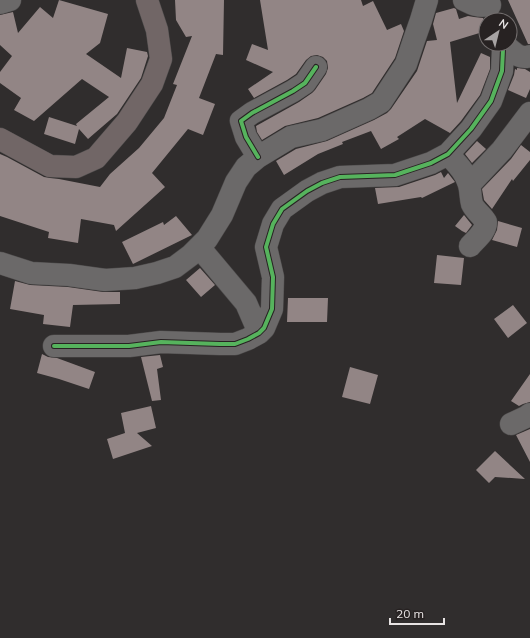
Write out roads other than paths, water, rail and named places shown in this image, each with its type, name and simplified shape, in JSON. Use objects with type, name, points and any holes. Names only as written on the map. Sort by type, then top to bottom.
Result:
[{"type":"highway","points":[[0,139],[50,166],[76,167],[96,158],[127,122],[152,84],[161,59],[157,30],[147,0]]},
{"type":"street","points":[[0,3],[10,0]]},
{"type":"street","points":[[0,264],[32,273],[69,275],[105,280],[135,278],[175,267],[191,255],[207,239],[222,215],[236,182],[246,167],[258,157],[291,138],[322,130],[381,102],[406,64],[427,0]]},
{"type":"street","points":[[464,0],[477,6],[491,8]]},
{"type":"street","points":[[54,346],[129,346],[161,342],[236,344],[258,334],[264,328],[272,309],[273,277],[266,247],[272,224],[282,209],[322,183],[340,177],[395,175],[431,163],[448,154],[471,129],[491,101],[502,71],[503,52]]},
{"type":"street","points":[[513,52],[524,58],[530,56]]},
{"type":"street","points":[[258,157],[246,137],[240,121],[294,91],[305,82],[316,67]]},
{"type":"street","points":[[469,185],[502,150],[530,113]]},
{"type":"street","points":[[448,154],[465,175],[474,207],[486,222],[486,226],[470,246]]},
{"type":"street","points":[[199,247],[246,303],[258,334]]},
{"type":"street","points":[[511,424],[530,414]]}]
